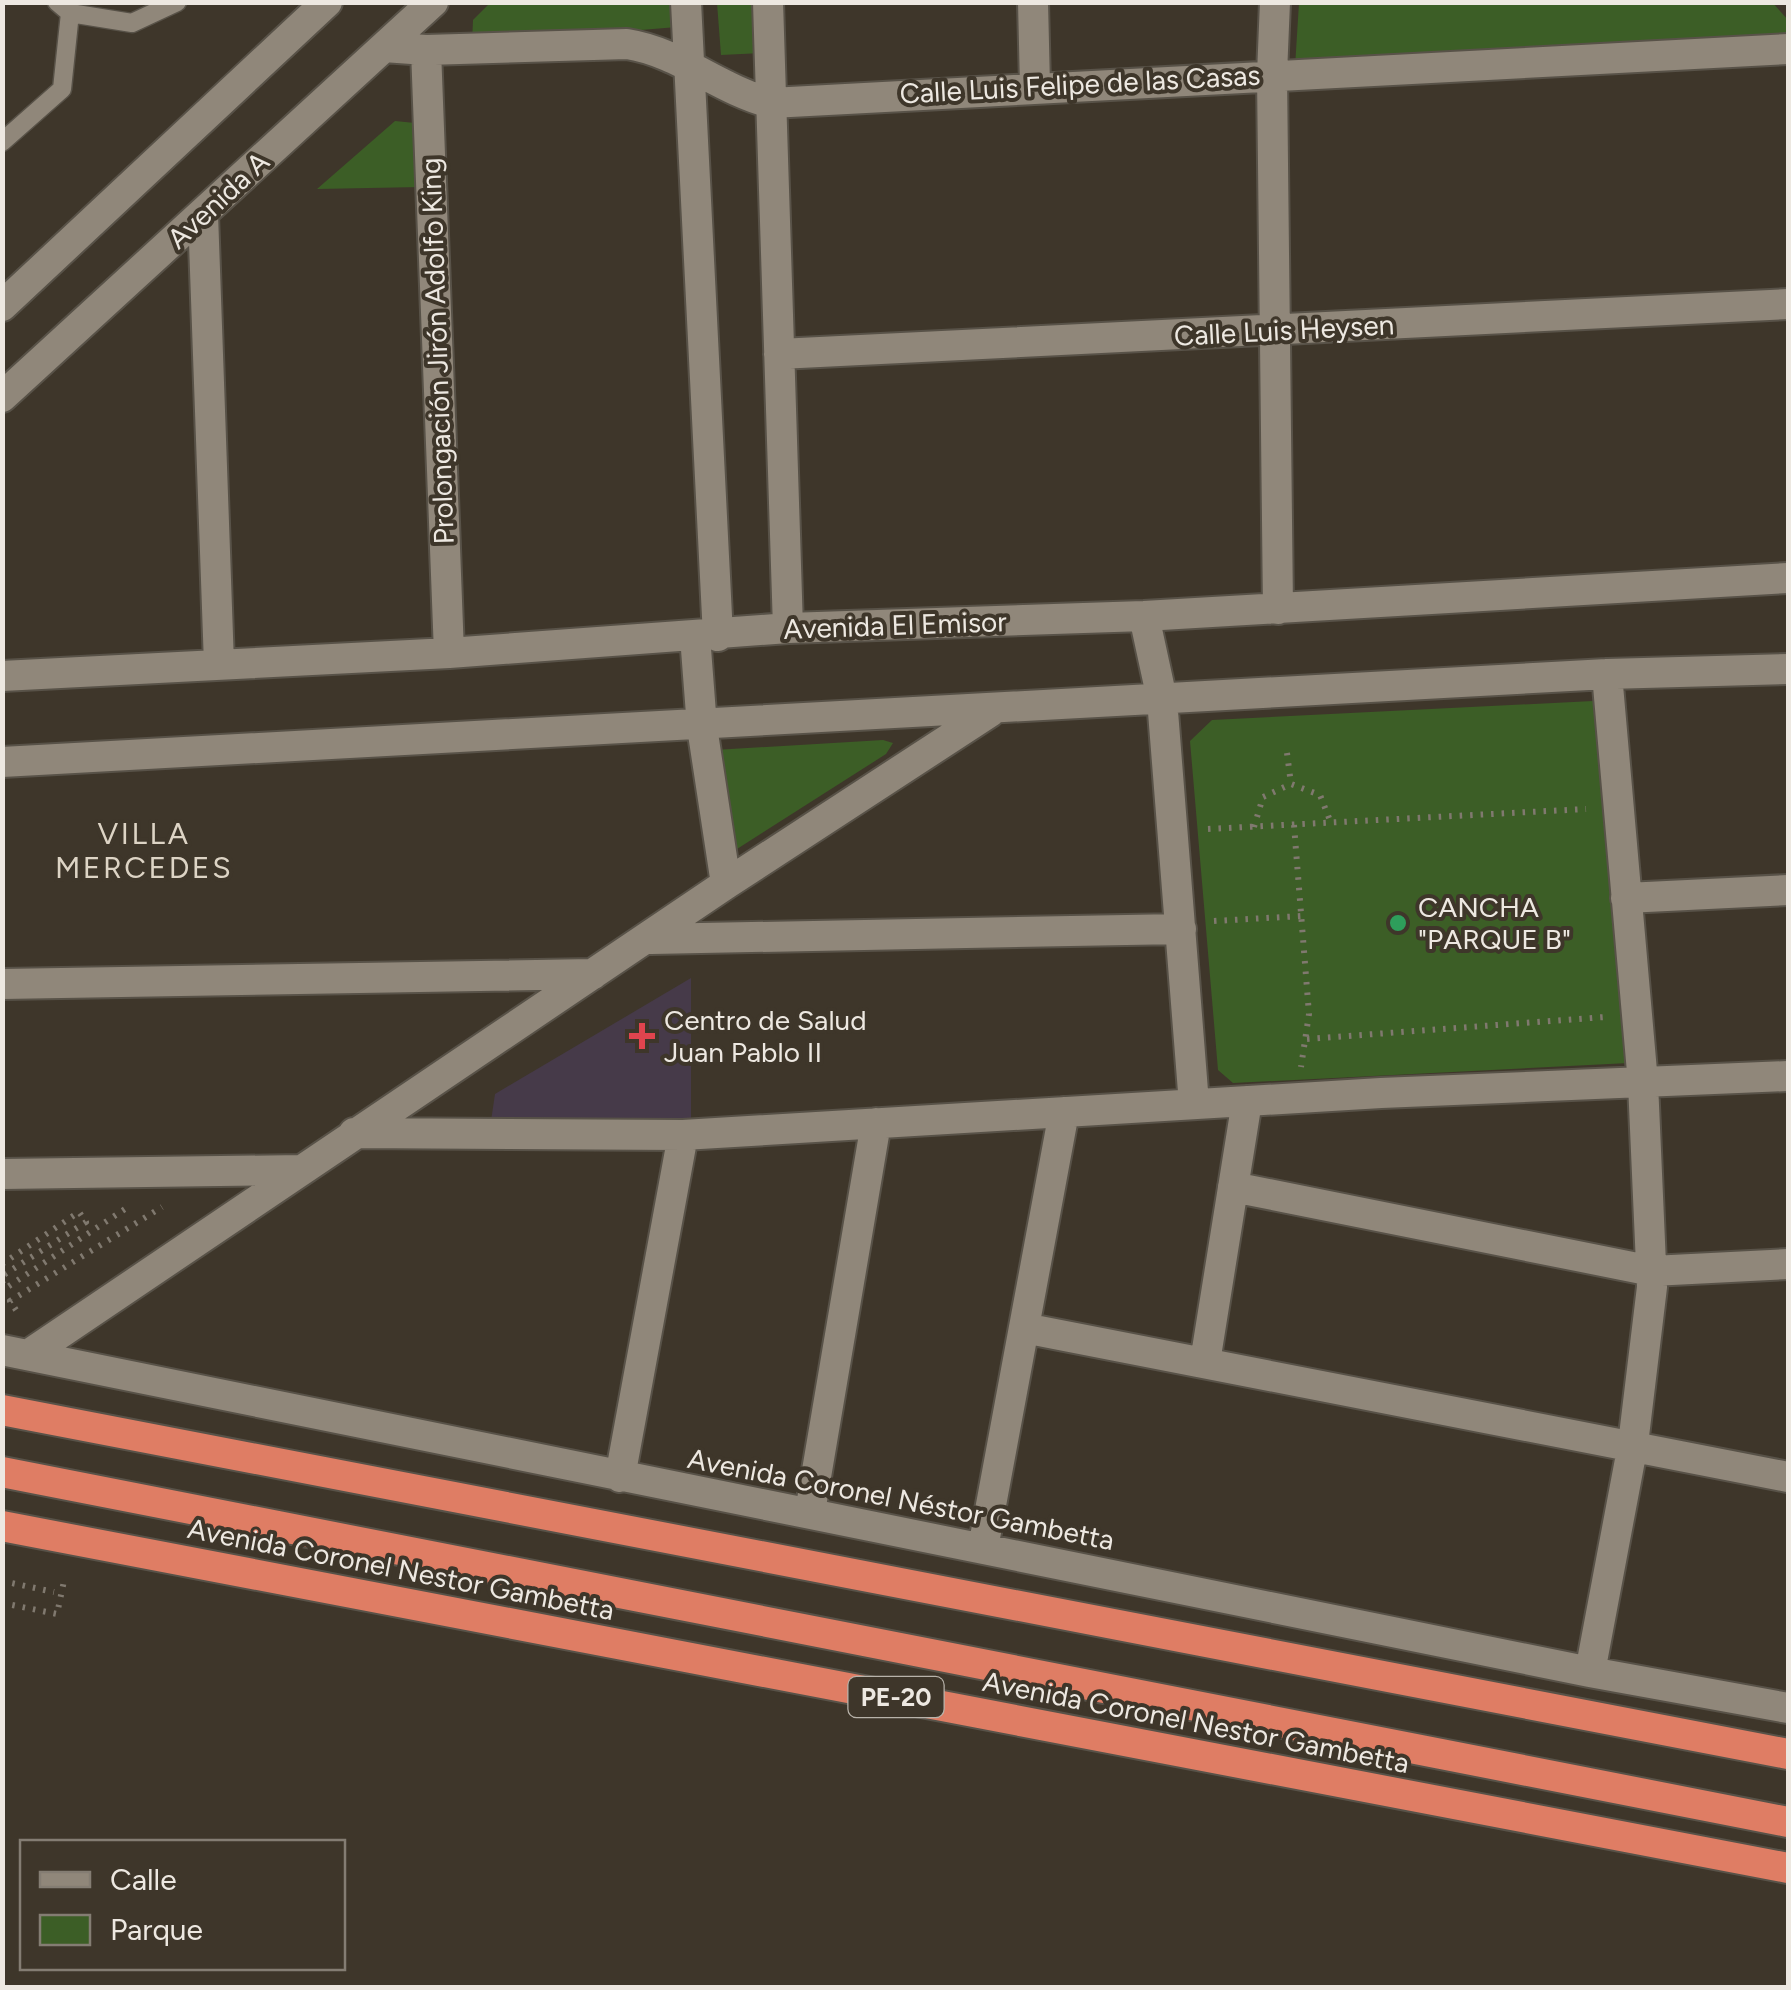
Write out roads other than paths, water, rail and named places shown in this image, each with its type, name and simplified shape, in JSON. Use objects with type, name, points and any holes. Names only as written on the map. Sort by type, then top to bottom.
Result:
[{"type":"highway","points":[[5,1410],[1788,1754]]},
{"type":"highway","points":[[2,1472],[1788,1822]]},
{"type":"highway","name":"Avenida Coronel Nestor Gambetta","points":[[2,1526],[1788,1868]]},
{"type":"street","points":[[2,306],[328,2]]},
{"type":"street","name":"Avenida A","points":[[2,397],[433,2]]},
{"type":"street","points":[[686,2],[707,636],[702,727],[726,884]]},
{"type":"street","points":[[768,2],[788,628]]},
{"type":"street","points":[[1033,2],[1035,86]]},
{"type":"street","points":[[1275,2],[1272,74],[1278,609]]},
{"type":"street","name":"Calle Luis Felipe de las Casas","points":[[384,47],[426,50],[627,44],[652,48],[736,94],[771,102],[1788,49]]},
{"type":"street","name":"Prolongación Jirón Adolfo King","points":[[426,50],[449,653]]},
{"type":"street","points":[[203,214],[219,664]]},
{"type":"street","name":"Calle Luis Heysen","points":[[779,354],[1788,304]]},
{"type":"street","name":"Avenida El Emisor","points":[[2,676],[449,653],[788,628],[1144,616],[1788,578]]},
{"type":"street","points":[[1144,616],[1162,698],[1194,1104]]},
{"type":"street","points":[[2,762],[702,727],[1608,674],[1788,669]]},
{"type":"street","points":[[1590,1672],[1633,1444],[1652,1271],[1643,1083],[1608,674]]},
{"type":"street","points":[[15,1353],[302,1170],[650,939],[726,884],[994,710]]},
{"type":"street","points":[[1626,898],[1788,890]]},
{"type":"street","points":[[650,939],[1180,929]]},
{"type":"street","points":[[2,984],[593,974]]},
{"type":"street","points":[[354,1133],[683,1135],[1247,1101],[1788,1076]]},
{"type":"street","points":[[1205,1362],[1247,1101]]},
{"type":"street","points":[[982,1548],[1064,1112]]},
{"type":"street","points":[[810,1512],[876,1123]]},
{"type":"street","points":[[620,1477],[683,1135]]},
{"type":"street","points":[[2,1174],[302,1170]]},
{"type":"street","points":[[1233,1187],[1652,1271],[1788,1264]]},
{"type":"street","points":[[1024,1328],[1633,1444],[1788,1478]]},
{"type":"street","name":"Avenida Coronel Néstor Gambetta","points":[[15,1353],[1590,1672],[1788,1708]]},
{"type":"lane","points":[[2,142],[62,89],[63,8],[132,24],[178,2]]},
{"type":"place","name":"CANCHA \"PARQUE B\"","points":[[1398,923]]},
{"type":"place","name":"Centro de Salud Juan Pablo II","points":[[642,1036]]},
{"type":"district","name":"VILLA MERCEDES","points":[[144,851]]}]
